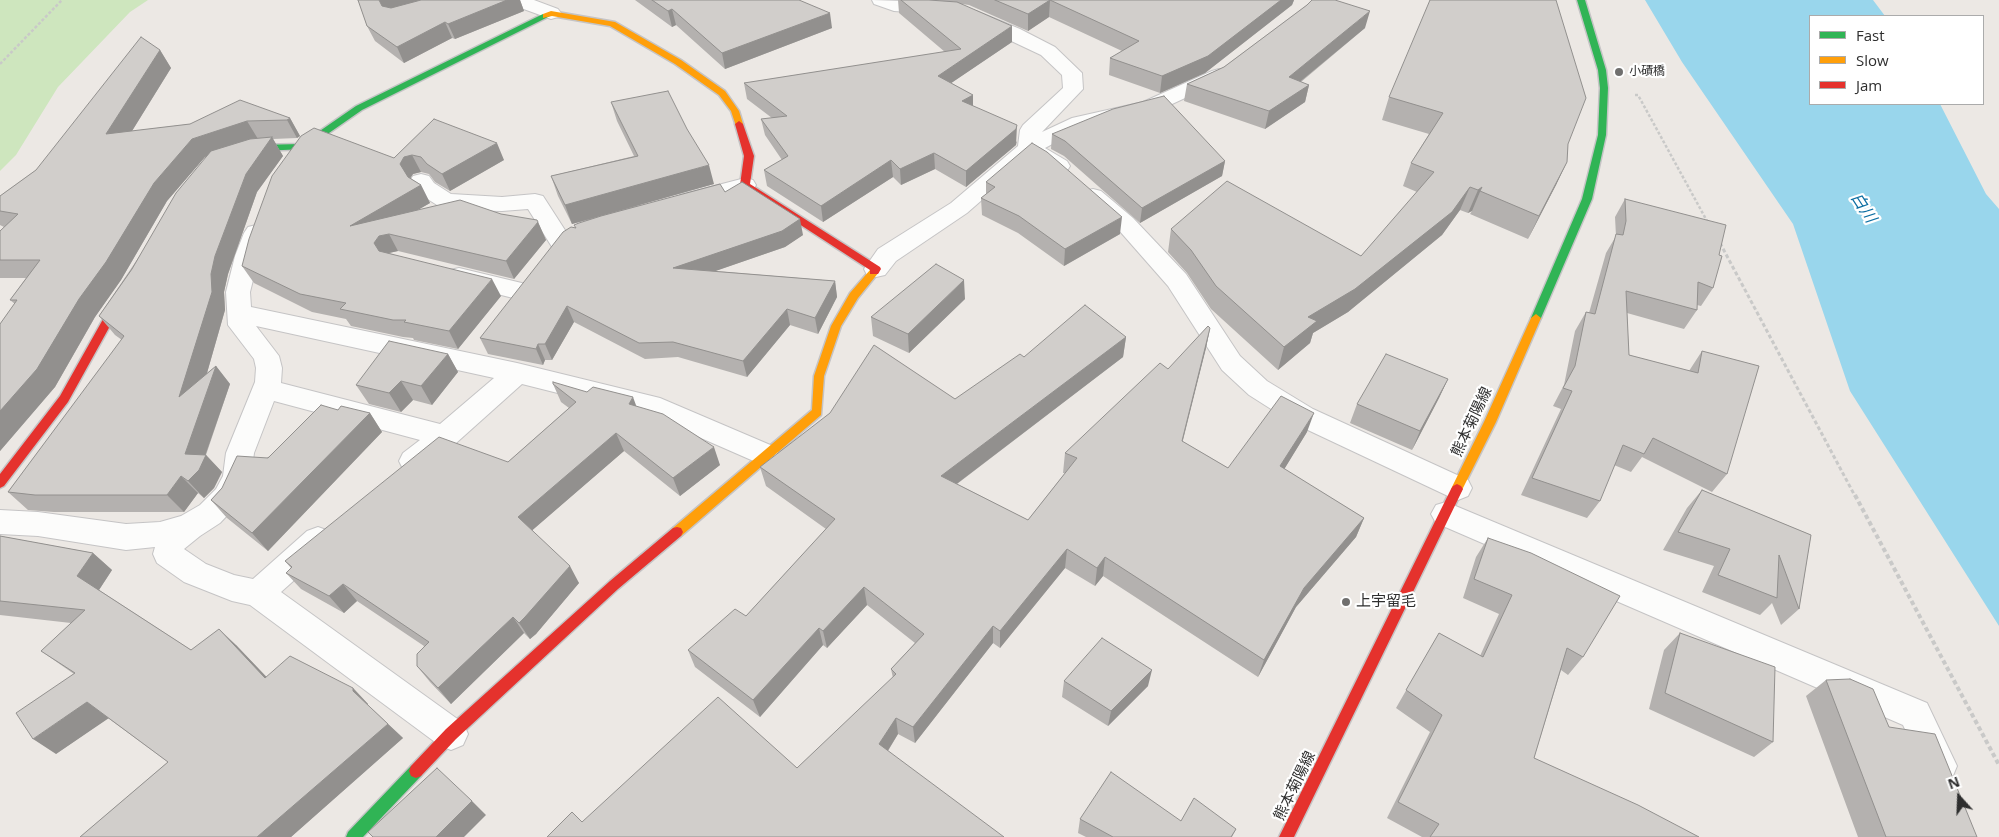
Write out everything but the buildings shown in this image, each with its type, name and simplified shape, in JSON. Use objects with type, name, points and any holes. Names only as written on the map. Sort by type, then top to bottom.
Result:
[{"type":"street","points":[[517,0],[551,13],[612,24],[678,62],[722,92],[735,111],[749,156],[744,185]]},
{"type":"street","points":[[881,0],[894,5],[962,11],[1013,33],[1048,51],[1072,72],[1073,89],[1031,130],[1029,148]]},
{"type":"street","name":"熊本菊陽線","points":[[1286,837],[1452,501],[1506,387],[1587,199],[1602,135],[1604,88],[1602,70],[1581,0]]},
{"type":"street","points":[[285,170],[303,147],[344,118],[382,96],[551,13]]},
{"type":"street","points":[[353,837],[451,734],[614,585],[817,412],[819,376],[836,326],[854,296],[887,255],[959,208],[1029,148],[1061,130],[1080,123],[1150,107],[1213,79],[1232,66]]},
{"type":"street","points":[[232,157],[260,148],[303,147]]},
{"type":"street","points":[[1029,148],[1056,162],[1125,223],[1177,280],[1231,363],[1258,388],[1303,416],[1452,501],[1915,714],[1953,793]]},
{"type":"street","points":[[421,181],[426,188],[444,200],[493,205],[535,201],[547,259]]},
{"type":"street","points":[[671,205],[744,185],[876,269]]},
{"type":"street","points":[[264,211],[246,256],[238,292],[241,325],[266,356],[269,368],[265,389],[240,453],[237,476],[226,497],[210,514],[189,527],[171,542],[168,554],[195,573],[232,588],[258,594],[451,734]]},
{"type":"street","points":[[434,270],[547,259]]},
{"type":"street","points":[[505,310],[547,259]]},
{"type":"street","points":[[0,483],[64,399],[106,324],[133,286]]},
{"type":"street","points":[[239,313],[471,353],[517,372],[660,408],[765,456]]},
{"type":"street","points":[[391,478],[444,436],[517,372]]},
{"type":"street","points":[[265,389],[444,436]]},
{"type":"street","points":[[0,522],[38,524],[78,532],[126,537],[160,534],[189,527]]},
{"type":"street","points":[[258,594],[339,522]]},
{"type":"path","points":[[0,64],[62,0]]},
{"type":"path","points":[[1604,88],[1638,95],[1711,228]]},
{"type":"path","points":[[1716,236],[1999,765]]},
{"type":"green space","points":[[0,0],[148,0],[130,12],[58,87],[16,155],[0,171]]},
{"type":"water","name":"白川","points":[[1645,0],[1873,0],[1884,15],[1809,15],[1809,105],[1941,105],[1986,194],[1999,209],[1999,626],[1850,391],[1793,224],[1682,62]]},
{"type":"traffic: fast","points":[[1536,318],[1587,199],[1602,135],[1604,88],[1602,70],[1581,0]]},
{"type":"traffic: fast","points":[[241,155],[259,148],[303,147],[359,108],[546,16]]},
{"type":"traffic: fast","points":[[353,837],[416,771]]},
{"type":"traffic: slow","points":[[546,16],[551,13],[612,24],[678,62],[722,93],[735,111],[739,124]]},
{"type":"traffic: slow","points":[[677,532],[817,412],[819,376],[836,326],[854,296],[874,272]]},
{"type":"traffic: slow","points":[[1457,489],[1490,422],[1536,318]]},
{"type":"traffic: jam","points":[[739,124],[749,156],[745,185],[876,269],[874,272]]},
{"type":"traffic: jam","points":[[0,483],[64,399],[106,324],[127,294]]},
{"type":"traffic: jam","points":[[1286,837],[1457,489]]},
{"type":"traffic: jam","points":[[416,771],[451,734],[614,585],[677,532]]},
{"type":"place","name":"小磧橋","points":[[1619,72]]},
{"type":"place","name":"上宇留毛","points":[[1346,602]]}]
